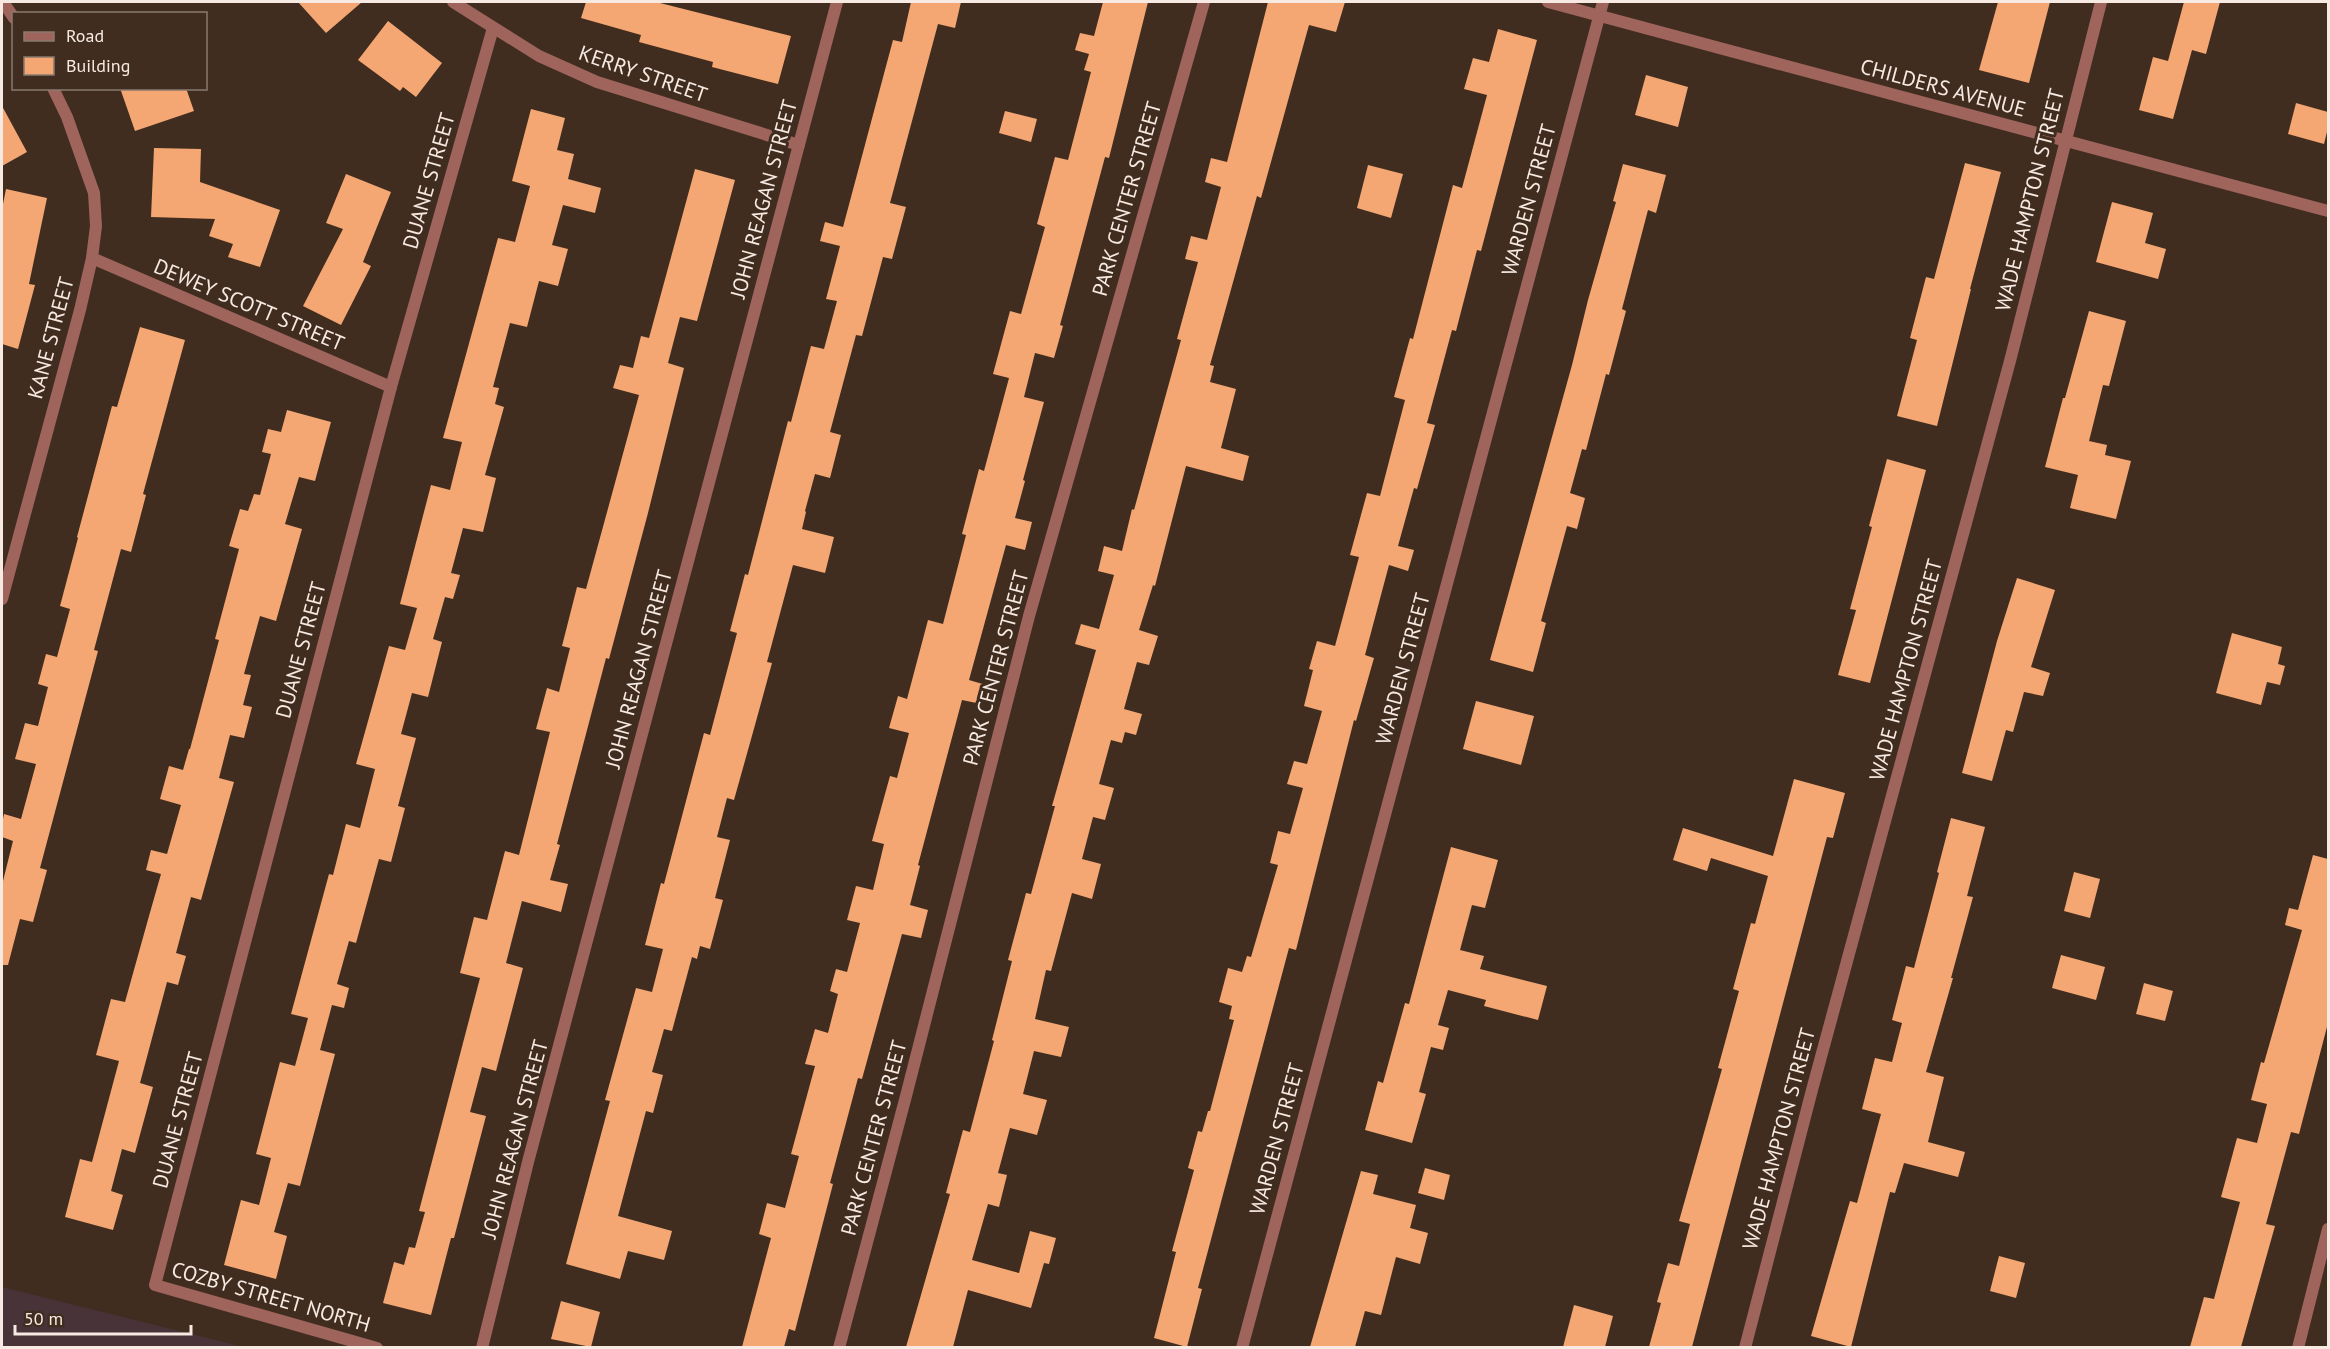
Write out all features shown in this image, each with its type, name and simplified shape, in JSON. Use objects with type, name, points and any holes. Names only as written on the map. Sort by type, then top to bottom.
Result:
[{"type":"street","points":[[3,2],[12,15]]},
{"type":"street","name":"KERRY STREET","points":[[453,2],[539,56],[597,82],[799,145]]},
{"type":"street","name":"JOHN REAGAN STREET","points":[[482,1347],[531,1150],[837,2]]},
{"type":"street","name":"PARK CENTER STREET","points":[[839,1347],[1029,616],[1204,2]]},
{"type":"street","name":"CHILDERS AVENUE","points":[[1548,2],[2328,211]]},
{"type":"street","name":"WARDEN STREET","points":[[1242,1347],[1603,2]]},
{"type":"street","name":"WADE HAMPTON STREET","points":[[1745,1347],[1812,1090],[2010,362],[2064,141],[2102,2]]},
{"type":"street","name":"DUANE STREET","points":[[155,1285],[391,387],[493,28]]},
{"type":"street","name":"KANE STREET","points":[[2,599],[80,310],[92,258],[96,226],[94,194],[67,117],[54,90]]},
{"type":"street","name":"DEWEY SCOTT STREET","points":[[92,258],[391,387]]},
{"type":"street","points":[[2298,1347],[2328,1229]]},
{"type":"street","name":"COZBY STREET NORTH","points":[[155,1285],[377,1347]]},
{"type":"shaded area","points":[[2,1287],[243,1347],[2,1347]]},
{"type":"building","points":[[298,2],[362,2],[326,33]]},
{"type":"building","points":[[586,2],[656,2],[791,36],[778,84],[712,67],[713,62],[639,42],[641,35],[581,18]]},
{"type":"building","points":[[911,2],[961,2],[955,28],[938,24],[890,203],[906,207],[892,259],[883,257],[862,336],[856,335],[830,432],[841,435],[830,478],[815,474],[805,511],[802,529],[834,537],[825,573],[793,565],[767,662],[772,663],[755,725],[734,800],[727,798],[717,837],[730,840],[715,898],[723,900],[710,949],[700,946],[697,959],[692,957],[672,1031],[664,1029],[652,1072],[663,1075],[653,1113],[646,1111],[618,1216],[672,1231],[664,1260],[628,1251],[620,1279],[566,1264],[610,1101],[605,1100],[636,988],[652,992],[663,949],[645,945],[661,883],[664,884],[704,733],[710,735],[737,633],[730,631],[745,574],[748,575],[788,421],[791,422],[811,346],[824,349],[837,301],[826,299],[840,246],[820,241],[825,222],[843,227],[893,40],[902,42]]},
{"type":"building","points":[[1103,2],[1148,2],[1109,158],[1105,157],[1060,325],[1063,326],[1054,358],[1035,353],[1024,397],[1044,402],[1015,518],[1032,522],[1025,550],[1006,545],[969,680],[986,685],[981,704],[962,700],[918,865],[920,866],[910,905],[928,910],[921,938],[902,934],[862,1079],[858,1078],[795,1331],[789,1329],[784,1347],[742,1347],[771,1238],[759,1234],[767,1203],[785,1208],[799,1156],[791,1154],[815,1066],[805,1064],[815,1029],[828,1033],[838,994],[830,991],[836,969],[847,972],[860,923],[847,920],[856,886],[873,890],[884,844],[872,841],[890,776],[897,778],[909,733],[889,728],[898,696],[907,699],[928,620],[943,624],[966,535],[962,534],[979,469],[984,471],[1009,378],[993,374],[1010,311],[1021,314],[1045,227],[1037,224],[1055,157],[1068,160],[1091,72],[1084,70],[1089,54],[1075,50],[1080,33],[1094,36]]},
{"type":"building","points":[[1268,2],[1345,2],[1336,32],[1309,25],[1261,198],[1257,196],[1210,365],[1214,366],[1210,382],[1236,389],[1221,448],[1249,456],[1243,481],[1186,466],[1155,586],[1153,585],[1139,630],[1158,636],[1149,665],[1137,662],[1124,709],[1142,714],[1136,735],[1125,732],[1122,743],[1111,740],[1099,784],[1114,788],[1105,820],[1093,817],[1082,859],[1101,864],[1092,899],[1072,893],[1051,971],[1046,970],[1035,1019],[1069,1027],[1061,1057],[1034,1051],[1023,1094],[1047,1100],[1037,1135],[1010,1128],[998,1173],[1007,1175],[999,1207],[988,1204],[972,1260],[1019,1273],[1030,1231],[1056,1238],[1049,1264],[1044,1263],[1031,1308],[968,1290],[953,1347],[906,1347],[950,1194],[946,1193],[963,1130],[970,1132],[1012,961],[1008,960],[1026,893],[1031,894],[1055,806],[1052,806],[1096,650],[1075,644],[1081,624],[1099,629],[1114,575],[1098,571],[1104,546],[1122,551],[1181,340],[1177,339],[1198,262],[1185,259],[1191,236],[1207,240],[1221,187],[1205,182],[1211,158],[1227,162]]},
{"type":"building","points":[[1998,2],[2050,2],[2029,83],[1979,70]]},
{"type":"building","points":[[2184,2],[2220,2],[2206,54],[2192,50],[2173,119],[2139,110],[2153,57],[2168,61]]},
{"type":"building","points":[[388,21],[442,63],[416,97],[403,87],[400,91],[358,60]]},
{"type":"building","points":[[1498,29],[1537,40],[1481,251],[1477,250],[1456,331],[1452,330],[1427,423],[1435,425],[1398,546],[1414,550],[1408,571],[1389,565],[1365,655],[1374,658],[1356,721],[1354,720],[1296,950],[1289,948],[1198,1288],[1202,1289],[1187,1347],[1154,1338],[1176,1252],[1172,1251],[1194,1170],[1188,1168],[1198,1131],[1202,1132],[1208,1111],[1210,1111],[1234,1020],[1229,1019],[1232,1006],[1219,1002],[1228,968],[1242,972],[1247,956],[1251,957],[1278,865],[1270,863],[1278,831],[1290,834],[1303,788],[1287,784],[1294,761],[1307,764],[1322,711],[1304,706],[1313,670],[1309,669],[1317,641],[1335,646],[1359,557],[1350,555],[1367,493],[1380,496],[1405,400],[1394,397],[1410,338],[1413,339],[1453,185],[1462,188],[1487,95],[1464,89],[1473,58],[1489,62]]},
{"type":"building","points":[[1646,75],[1688,87],[1678,127],[1635,115]]},
{"type":"building","points":[[121,90],[187,90],[194,111],[135,131]]},
{"type":"building","points":[[2296,103],[2328,112],[2328,128],[2324,144],[2288,134]]},
{"type":"building","points":[[2,106],[27,152],[2,166]]},
{"type":"building","points":[[531,109],[565,118],[557,150],[574,154],[568,179],[601,188],[595,213],[563,205],[552,245],[568,249],[558,286],[539,281],[527,327],[510,323],[493,387],[499,388],[495,404],[504,407],[485,475],[496,478],[483,532],[463,528],[451,573],[460,575],[453,599],[445,597],[433,639],[442,642],[428,697],[412,693],[401,734],[416,738],[398,806],[405,808],[391,862],[379,859],[356,943],[349,941],[337,984],[349,988],[344,1008],[332,1005],[320,1050],[335,1054],[300,1186],[288,1183],[274,1232],[287,1236],[276,1279],[224,1265],[241,1200],[259,1205],[271,1158],[256,1154],[280,1062],[295,1066],[308,1018],[291,1014],[329,874],[333,875],[346,824],[360,828],[375,769],[356,764],[389,646],[405,650],[417,608],[400,604],[431,485],[450,490],[462,442],[443,438],[498,238],[515,242],[530,186],[512,181]]},
{"type":"building","points":[[1005,111],[1037,119],[1031,142],[999,133]]},
{"type":"building","points":[[154,148],[201,149],[200,182],[280,210],[260,267],[228,257],[233,244],[209,236],[215,219],[151,217]]},
{"type":"building","points":[[1965,163],[2001,172],[1937,426],[1897,416],[1917,340],[1910,338],[1926,277],[1934,279]]},
{"type":"building","points":[[1623,164],[1666,175],[1656,213],[1648,210],[1622,309],[1626,311],[1609,375],[1606,374],[1586,450],[1582,449],[1570,493],[1585,498],[1577,529],[1567,526],[1541,621],[1546,623],[1533,672],[1490,660],[1616,202],[1613,201]]},
{"type":"building","points":[[1368,165],[1403,174],[1391,218],[1357,208]]},
{"type":"building","points":[[695,169],[735,180],[697,321],[680,317],[668,363],[684,368],[648,513],[609,659],[606,658],[557,844],[560,845],[550,880],[568,884],[561,912],[522,901],[506,963],[523,968],[496,1071],[482,1067],[470,1112],[486,1116],[431,1315],[383,1303],[394,1262],[404,1265],[409,1247],[415,1248],[425,1212],[419,1211],[480,978],[460,973],[474,917],[487,920],[505,851],[519,855],[550,732],[536,729],[547,688],[559,692],[570,648],[562,646],[577,587],[586,589],[639,395],[613,388],[620,365],[633,368],[641,336],[649,338]]},
{"type":"building","points":[[346,174],[391,192],[363,262],[371,266],[341,325],[303,306],[343,229],[326,223]]},
{"type":"building","points":[[6,189],[47,198],[29,284],[35,285],[18,349],[2,344],[2,209]]},
{"type":"building","points":[[2112,202],[2153,213],[2145,243],[2166,249],[2158,279],[2096,262]]},
{"type":"building","points":[[2089,311],[2126,321],[2109,386],[2103,385],[2089,441],[2107,445],[2105,455],[2131,461],[2116,519],[2070,508],[2078,475],[2045,467]]},
{"type":"building","points":[[140,327],[185,340],[143,494],[146,495],[131,552],[121,549],[94,650],[98,651],[40,868],[47,870],[33,922],[20,919],[8,965],[2,965],[2,885],[13,841],[2,837],[2,824],[4,814],[21,819],[36,764],[15,759],[25,723],[38,726],[48,687],[38,684],[46,654],[57,657],[70,609],[60,606],[77,537],[112,406],[117,407]]},
{"type":"building","points":[[287,410],[331,422],[315,481],[299,477],[285,524],[302,529],[276,621],[260,616],[244,674],[251,675],[243,705],[252,707],[244,738],[230,735],[219,778],[234,782],[201,900],[191,897],[176,953],[186,956],[178,985],[167,982],[140,1083],[153,1087],[135,1153],[122,1149],[111,1191],[123,1195],[113,1230],[65,1217],[80,1159],[92,1162],[119,1061],[96,1055],[111,999],[125,1002],[161,874],[146,870],[151,850],[167,854],[181,805],[160,799],[169,766],[183,770],[190,749],[219,640],[215,639],[239,549],[229,546],[240,509],[248,511],[254,494],[260,495],[271,454],[262,452],[268,429],[281,432]]},
{"type":"building","points":[[1887,459],[1926,470],[1870,683],[1838,675],[1856,610],[1850,609]]},
{"type":"building","points":[[2017,578],[2055,590],[2031,667],[2050,673],[2043,696],[2024,692],[2013,732],[2006,730],[1992,781],[1962,773],[1997,641]]},
{"type":"building","points":[[2232,633],[2282,647],[2278,664],[2285,666],[2280,685],[2267,682],[2261,705],[2216,693]]},
{"type":"building","points":[[1476,701],[1534,716],[1521,765],[1463,749]]},
{"type":"building","points":[[1794,779],[1845,793],[1833,838],[1827,837],[1692,1347],[1649,1347],[1661,1303],[1657,1302],[1668,1263],[1679,1266],[1690,1224],[1679,1221],[1722,1069],[1718,1068],[1739,991],[1733,989],[1751,923],[1755,924],[1768,876],[1711,858],[1707,871],[1673,860],[1683,828],[1773,856]]},
{"type":"building","points":[[1951,818],[1985,827],[1967,896],[1973,897],[1926,1072],[1944,1077],[1928,1142],[1965,1152],[1958,1177],[1904,1163],[1895,1193],[1890,1192],[1851,1347],[1811,1336],[1850,1201],[1857,1203],[1881,1114],[1862,1109],[1875,1058],[1892,1062],[1902,1023],[1892,1020],[1906,966],[1914,968]]},
{"type":"building","points":[[1451,847],[1498,860],[1485,908],[1472,905],[1460,950],[1484,956],[1480,969],[1547,986],[1538,1020],[1484,1006],[1486,1000],[1448,990],[1438,1025],[1449,1028],[1443,1050],[1431,1047],[1419,1092],[1426,1094],[1412,1143],[1365,1130],[1378,1081],[1383,1083],[1405,1003],[1409,1004]]},
{"type":"building","points":[[2313,855],[2328,859],[2328,1023],[2299,1134],[2291,1132],[2266,1224],[2275,1226],[2241,1347],[2190,1347],[2204,1297],[2214,1299],[2240,1202],[2221,1197],[2237,1138],[2257,1143],[2267,1104],[2251,1100],[2261,1062],[2264,1063],[2302,930],[2285,925],[2289,908],[2298,910]]},
{"type":"building","points":[[2074,872],[2100,879],[2090,918],[2064,911]]},
{"type":"building","points":[[2061,955],[2105,967],[2096,1000],[2052,988]]},
{"type":"building","points":[[2144,983],[2173,991],[2165,1021],[2136,1014]]},
{"type":"building","points":[[1425,1168],[1450,1175],[1444,1200],[1418,1193]]},
{"type":"building","points":[[1361,1171],[1378,1175],[1373,1194],[1416,1205],[1410,1228],[1428,1233],[1420,1264],[1396,1257],[1381,1315],[1365,1311],[1355,1347],[1310,1347]]},
{"type":"building","points":[[1999,1256],[2025,1263],[2016,1298],[1990,1291]]},
{"type":"building","points":[[561,1301],[600,1312],[591,1347],[551,1339]]},
{"type":"building","points":[[1574,1305],[1613,1316],[1605,1347],[1563,1347]]}]
